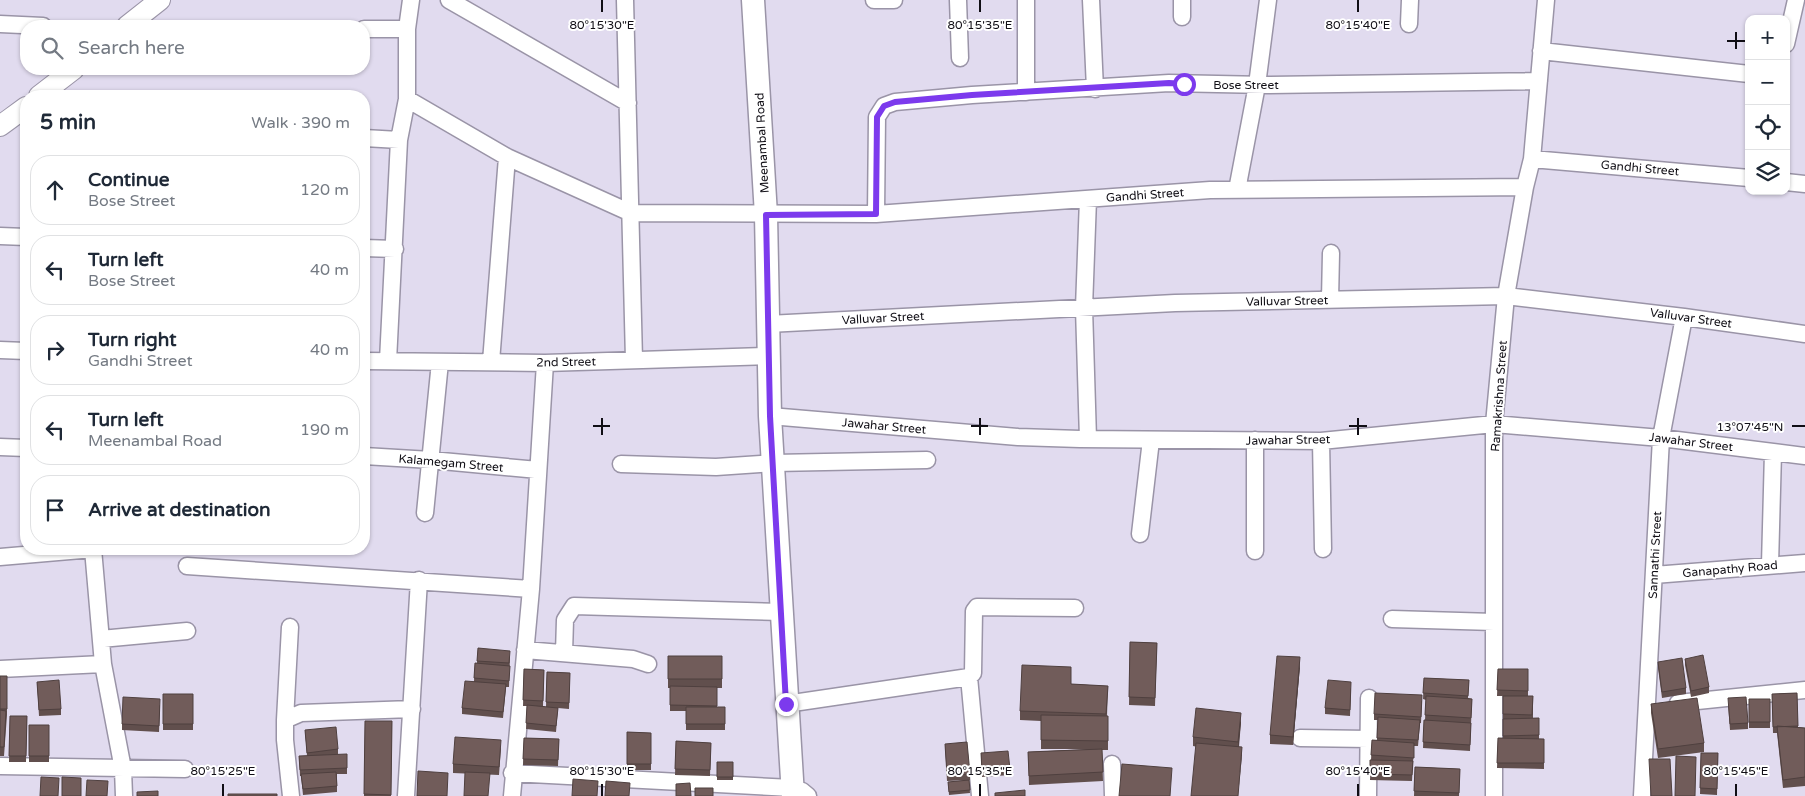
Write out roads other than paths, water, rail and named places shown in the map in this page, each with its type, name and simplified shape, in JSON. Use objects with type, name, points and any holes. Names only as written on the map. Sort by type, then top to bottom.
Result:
[{"type":"main road","name":"Meenambal Road","points":[[753,0],[766,215],[770,416],[786,704],[798,793]]},
{"type":"street","points":[[135,20],[160,0]]},
{"type":"street","points":[[388,361],[400,140],[407,99],[407,29],[410,0]]},
{"type":"street","points":[[449,0],[628,103]]},
{"type":"street","points":[[625,0],[634,360]]},
{"type":"street","points":[[874,0],[894,0]]},
{"type":"street","points":[[958,0],[960,58]]},
{"type":"street","points":[[1026,0],[1026,92]]},
{"type":"street","points":[[1091,0],[1095,88]]},
{"type":"street","points":[[1182,0],[1182,17]]},
{"type":"street","points":[[1237,190],[1257,85],[1268,0]]},
{"type":"street","points":[[1409,24],[1410,0]]},
{"type":"street","name":"Ramakrishna Street","points":[[1494,796],[1494,424],[1506,296],[1525,187],[1532,159],[1546,0]]},
{"type":"street","points":[[1790,26],[1796,0]]},
{"type":"street","points":[[0,24],[20,25]]},
{"type":"street","points":[[370,29],[407,29]]},
{"type":"street","points":[[1542,51],[1745,74]]},
{"type":"street","points":[[48,90],[66,75]]},
{"type":"street","name":"Bose Street","points":[[876,214],[877,117],[884,106],[895,102],[972,95],[1169,83],[1257,85],[1539,81]]},
{"type":"street","points":[[407,99],[507,157],[631,213]]},
{"type":"street","points":[[370,138],[400,140]]},
{"type":"street","points":[[492,362],[507,157]]},
{"type":"street","name":"Gandhi Street","points":[[1532,159],[1745,178]]},
{"type":"street","points":[[1790,182],[1805,184]]},
{"type":"street","name":"Gandhi Street","points":[[631,213],[876,214],[1237,190],[1525,187]]},
{"type":"street","points":[[1088,199],[1084,308],[1088,439]]},
{"type":"street","points":[[0,236],[20,236]]},
{"type":"street","points":[[370,248],[395,249]]},
{"type":"street","points":[[1330,300],[1331,253]]},
{"type":"street","name":"Valluvar Street","points":[[768,324],[1174,303],[1506,296],[1684,317],[1805,334]]},
{"type":"street","name":"Sannathi Street","points":[[1642,796],[1661,438],[1684,317]]},
{"type":"street","points":[[0,350],[20,351]]},
{"type":"street","name":"2nd Street","points":[[370,361],[545,363],[768,356]]},
{"type":"street","points":[[425,513],[440,362]]},
{"type":"street","points":[[512,796],[512,774],[531,589],[545,363]]},
{"type":"street","name":"Jawahar Street","points":[[770,416],[1018,437],[1151,440],[1321,441],[1494,424],[1661,438],[1805,456]]},
{"type":"street","points":[[1140,534],[1151,440]]},
{"type":"street","points":[[1255,440],[1255,551]]},
{"type":"street","points":[[1321,441],[1323,549]]},
{"type":"street","points":[[0,447],[20,448]]},
{"type":"street","points":[[1770,566],[1773,452]]},
{"type":"street","name":"Kalamegam Street","points":[[370,456],[538,470]]},
{"type":"street","points":[[621,464],[716,467],[774,463],[926,460]]},
{"type":"street","points":[[0,557],[23,555]]},
{"type":"street","points":[[94,555],[103,664],[123,769],[124,796]]},
{"type":"street","name":"Ganapathy Road","points":[[1654,575],[1805,563]]},
{"type":"street","points":[[187,566],[419,580],[531,589]]},
{"type":"street","points":[[406,796],[419,580]]},
{"type":"street","points":[[564,653],[565,620],[574,606],[782,612]]},
{"type":"street","points":[[786,704],[969,677],[973,673],[974,611],[977,607],[1075,608]]},
{"type":"street","points":[[1392,619],[1494,622]]},
{"type":"street","points":[[290,626],[285,740],[291,796]]},
{"type":"street","points":[[101,639],[187,631]]},
{"type":"street","points":[[525,650],[633,658],[648,664]]},
{"type":"street","points":[[0,669],[103,664]]},
{"type":"street","points":[[969,677],[980,796]]},
{"type":"street","points":[[1646,706],[1805,690]]},
{"type":"street","points":[[1368,796],[1369,698]]},
{"type":"street","points":[[285,720],[301,713],[412,709]]},
{"type":"street","points":[[1300,738],[1369,739]]},
{"type":"street","points":[[1112,764],[1113,796]]},
{"type":"street","points":[[0,766],[185,769]]},
{"type":"street","points":[[512,774],[798,793]]}]
